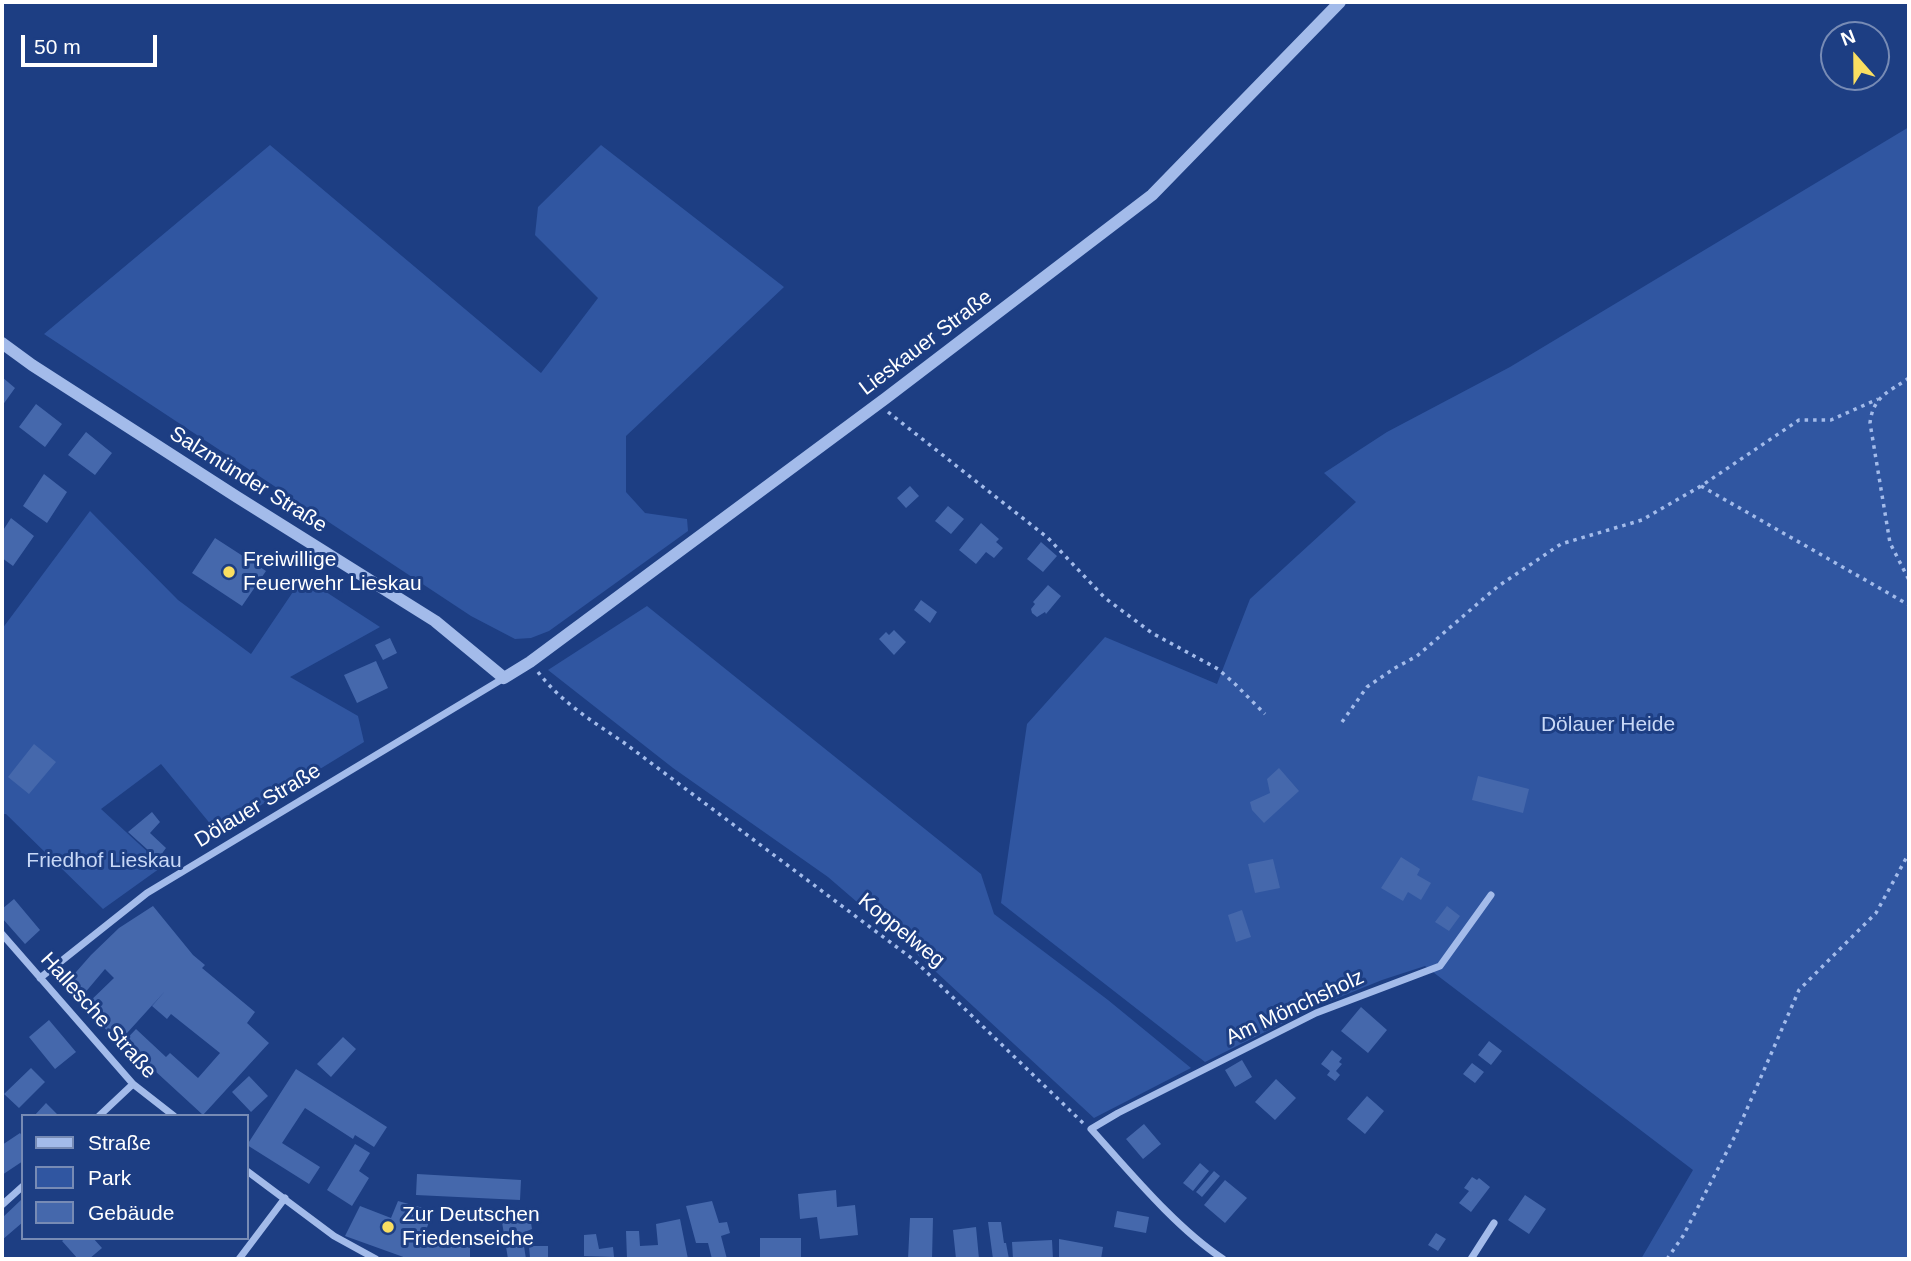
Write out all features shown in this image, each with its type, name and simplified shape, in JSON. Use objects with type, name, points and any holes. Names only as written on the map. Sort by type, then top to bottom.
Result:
[{"type":"street","name":"Lieskauer Straße","points":[[504,678],[530,662],[879,403],[1152,195],[1340,2]]},
{"type":"street","name":"Salzmünder Straße","points":[[2,343],[237,497],[435,621],[504,678]]},
{"type":"street","name":"Dölauer Straße","points":[[40,978],[147,893],[504,678]]},
{"type":"street","name":"Am Mönchsholz","points":[[1091,1129],[1316,1013],[1440,966],[1491,895]]},
{"type":"street","name":"Hallesche Straße","points":[[2,934],[133,1084],[171,1114]]},
{"type":"street","points":[[101,1114],[133,1084]]},
{"type":"street","points":[[1091,1129],[1160,1203],[1209,1250],[1223,1259]]},
{"type":"street","points":[[248,1172],[334,1236],[376,1259]]},
{"type":"street","points":[[2,1205],[21,1188]]},
{"type":"street","points":[[239,1259],[285,1198]]},
{"type":"street","points":[[1471,1259],[1494,1223]]},
{"type":"path","points":[[1342,722],[1367,687],[1417,656],[1497,587],[1561,544],[1642,520],[1701,486],[1799,420],[1831,419],[1878,399],[1909,378]]},
{"type":"path","points":[[1878,399],[1870,423],[1890,543],[1909,580]]},
{"type":"path","points":[[879,403],[903,425],[1048,538],[1105,598],[1152,633],[1218,669],[1265,714]]},
{"type":"path","points":[[1701,486],[1909,605]]},
{"type":"path","name":"Koppelweg","points":[[530,662],[567,703],[635,750],[914,960],[1091,1129]]},
{"type":"path","points":[[1667,1259],[1683,1236],[1736,1134],[1798,990],[1876,913],[1909,853]]},
{"type":"green space","name":"Dölauer Heide","points":[[1909,127],[1909,1259],[1641,1259],[1693,1170],[1425,966],[1313,1008],[1205,1062],[1001,903],[1027,724],[1105,637],[1217,684],[1250,599],[1356,502],[1324,473],[1387,432],[1510,367]]},
{"type":"green space","points":[[270,145],[541,373],[598,298],[535,235],[538,207],[601,145],[784,287],[626,436],[626,492],[645,513],[687,519],[688,531],[549,631],[531,638],[515,639],[471,616],[44,334]]},
{"type":"green space","name":"Friedhof Lieskau","points":[[90,511],[178,600],[251,654],[303,577],[380,627],[290,677],[358,716],[364,742],[217,832],[161,764],[101,809],[163,866],[103,909],[6,814],[2,814],[2,629]]},
{"type":"green space","points":[[647,606],[981,874],[994,914],[1108,1000],[1191,1068],[1094,1118],[908,946],[828,877],[673,768],[548,670]]},
{"type":"building","points":[[2,377],[15,388],[2,406]]},
{"type":"building","points":[[36,404],[62,424],[45,447],[19,427]]},
{"type":"building","points":[[86,432],[112,453],[95,475],[68,455]]},
{"type":"building","points":[[44,474],[67,492],[47,523],[23,506]]},
{"type":"building","points":[[910,486],[919,496],[906,508],[897,498]]},
{"type":"building","points":[[948,506],[964,519],[951,534],[935,521]]},
{"type":"building","points":[[11,518],[34,536],[13,566],[2,558],[2,532]]},
{"type":"building","points":[[981,523],[999,539],[996,542],[1003,548],[994,558],[986,552],[976,564],[959,550]]},
{"type":"building","name":"Freiwillige Feuerwehr Lieskau","points":[[215,538],[266,571],[242,606],[192,573]]},
{"type":"building","points":[[1041,542],[1057,556],[1043,572],[1027,559]]},
{"type":"building","points":[[1048,585],[1061,596],[1046,614],[1045,612],[1037,617],[1032,613],[1031,609],[1035,604],[1033,602]]},
{"type":"building","points":[[921,600],[937,612],[930,623],[914,610]]},
{"type":"building","points":[[894,630],[906,642],[894,655],[879,639],[886,632],[889,635]]},
{"type":"building","points":[[390,638],[397,653],[383,660],[375,645]]},
{"type":"building","points":[[376,661],[388,688],[357,703],[344,675]]},
{"type":"building","points":[[34,744],[56,762],[29,794],[8,777]]},
{"type":"building","points":[[1279,768],[1299,791],[1264,823],[1252,810],[1250,802],[1270,793],[1267,779]]},
{"type":"building","points":[[1478,776],[1529,789],[1523,813],[1472,800]]},
{"type":"building","points":[[152,812],[160,822],[150,833],[166,848],[158,859],[128,832]]},
{"type":"building","points":[[1401,857],[1420,869],[1417,875],[1431,883],[1421,900],[1408,892],[1403,901],[1381,888]]},
{"type":"building","points":[[1273,859],[1280,888],[1255,893],[1248,864]]},
{"type":"building","points":[[14,899],[40,930],[25,944],[2,918],[2,909]]},
{"type":"building","points":[[153,906],[193,955],[205,965],[202,968],[255,1012],[247,1023],[269,1043],[204,1114],[154,1070],[149,1075],[119,1047],[136,1029],[166,1057],[170,1053],[198,1078],[220,1053],[171,1014],[167,1019],[152,1006],[166,990],[118,1043],[85,1006],[114,978],[105,969],[78,1001],[62,988],[119,928]]},
{"type":"building","points":[[1447,906],[1460,916],[1449,931],[1435,922]]},
{"type":"building","points":[[1242,910],[1251,937],[1236,942],[1228,915]]},
{"type":"building","points":[[1361,1007],[1387,1030],[1368,1053],[1341,1031]]},
{"type":"building","points":[[49,1020],[76,1052],[55,1069],[29,1037]]},
{"type":"building","points":[[343,1037],[356,1049],[331,1077],[317,1064]]},
{"type":"building","points":[[1489,1041],[1502,1051],[1491,1065],[1478,1055]]},
{"type":"building","points":[[1332,1050],[1342,1058],[1339,1062],[1342,1064],[1336,1071],[1340,1075],[1335,1081],[1327,1075],[1330,1071],[1321,1064]]},
{"type":"building","points":[[1242,1060],[1252,1077],[1235,1087],[1225,1070]]},
{"type":"building","points":[[1472,1063],[1484,1072],[1475,1083],[1463,1074]]},
{"type":"building","points":[[31,1068],[45,1082],[19,1108],[4,1094]]},
{"type":"building","points":[[296,1069],[387,1127],[374,1147],[355,1135],[353,1139],[305,1108],[282,1143],[320,1167],[309,1184],[248,1143]]},
{"type":"building","points":[[249,1076],[268,1096],[251,1112],[232,1092]]},
{"type":"building","points":[[1276,1079],[1296,1098],[1275,1120],[1255,1102]]},
{"type":"building","points":[[1367,1096],[1384,1111],[1365,1134],[1347,1119]]},
{"type":"building","points":[[46,1103],[57,1114],[36,1114]]},
{"type":"building","points":[[1144,1124],[1161,1144],[1143,1159],[1126,1139]]},
{"type":"building","points":[[21,1134],[21,1162],[2,1175],[2,1145]]},
{"type":"building","points":[[355,1144],[370,1153],[359,1171],[369,1178],[352,1206],[327,1190]]},
{"type":"building","points":[[1200,1163],[1209,1171],[1193,1191],[1183,1183]]},
{"type":"building","points":[[1214,1171],[1220,1176],[1202,1197],[1196,1192]]},
{"type":"building","points":[[417,1174],[521,1180],[520,1200],[416,1195]]},
{"type":"building","points":[[1472,1177],[1477,1180],[1479,1178],[1490,1187],[1471,1212],[1459,1203],[1469,1191],[1464,1188]]},
{"type":"building","points":[[1225,1180],[1247,1198],[1225,1223],[1204,1205]]},
{"type":"building","points":[[836,1190],[837,1207],[855,1205],[858,1235],[820,1239],[817,1217],[800,1219],[798,1194]]},
{"type":"building","points":[[1525,1195],[1546,1209],[1529,1234],[1508,1220]]},
{"type":"building","points":[[21,1200],[21,1224],[2,1240],[2,1218]]},
{"type":"building","name":"Zur Deutschen Friedenseiche","points":[[398,1201],[423,1208],[420,1216],[430,1219],[424,1236],[445,1243],[470,1240],[470,1259],[409,1259],[345,1236],[360,1206],[391,1218]]},
{"type":"building","points":[[712,1201],[719,1223],[727,1222],[730,1233],[721,1236],[727,1259],[712,1259],[708,1243],[696,1243],[686,1206]]},
{"type":"building","points":[[1117,1211],[1149,1217],[1146,1233],[1114,1227]]},
{"type":"building","points":[[530,1217],[532,1229],[522,1233],[526,1259],[508,1259],[502,1222]]},
{"type":"building","points":[[910,1218],[933,1218],[932,1259],[908,1259]]},
{"type":"building","points":[[680,1219],[688,1259],[627,1259],[626,1231],[639,1231],[640,1246],[658,1245],[656,1224]]},
{"type":"building","points":[[988,1222],[1001,1222],[1009,1259],[993,1259]]},
{"type":"building","points":[[976,1227],[979,1259],[956,1259],[953,1230]]},
{"type":"building","points":[[1436,1233],[1446,1239],[1438,1251],[1428,1245]]},
{"type":"building","points":[[596,1234],[599,1249],[613,1247],[614,1257],[584,1256],[584,1235]]},
{"type":"building","points":[[760,1238],[801,1238],[801,1259],[760,1259]]},
{"type":"building","points":[[1059,1239],[1103,1247],[1101,1259],[1059,1259]]},
{"type":"building","points":[[95,1240],[102,1248],[89,1259],[78,1259],[62,1241]]},
{"type":"building","points":[[1052,1240],[1053,1259],[1013,1259],[1012,1242]]},
{"type":"building","points":[[529,1246],[548,1246],[548,1257],[530,1258]]},
{"type":"place","name":"Freiwillige Feuerwehr Lieskau","points":[[229,572]]},
{"type":"place","name":"Zur Deutschen Friedenseiche","points":[[388,1227]]}]
